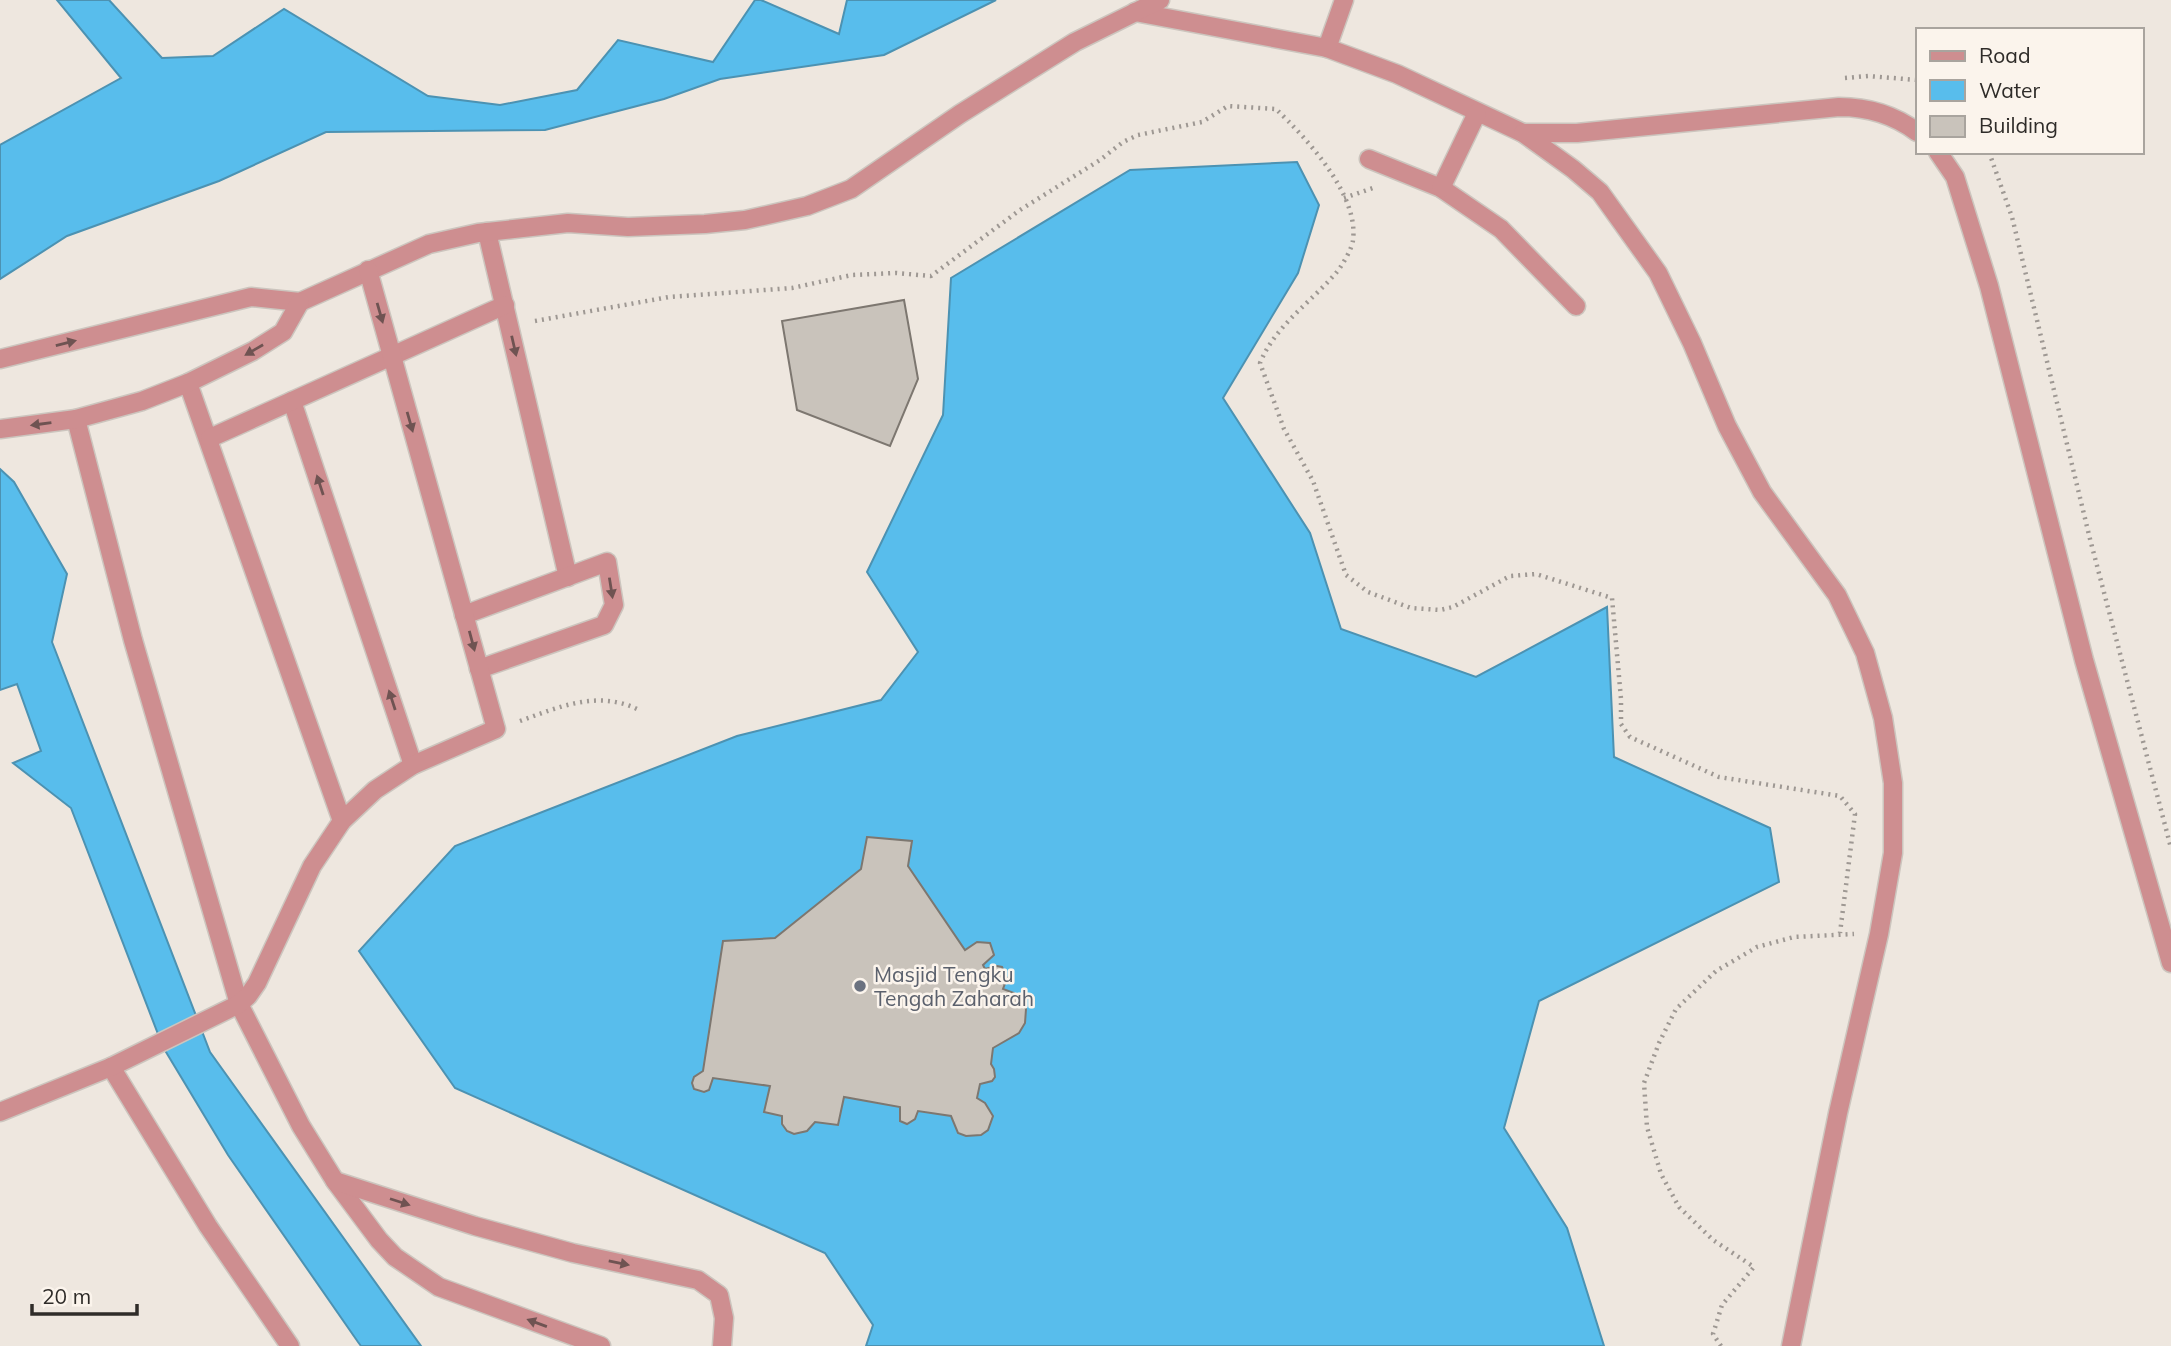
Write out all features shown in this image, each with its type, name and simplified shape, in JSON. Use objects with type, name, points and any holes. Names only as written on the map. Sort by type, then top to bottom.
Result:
[{"type":"street","points":[[0,359],[251,298],[300,302],[429,244],[487,232],[568,223],[628,228],[705,224],[745,220],[807,206],[851,189],[960,114],[1075,42],[1160,0]]},
{"type":"street","points":[[1327,48],[1344,0]]},
{"type":"street","points":[[1135,12],[1327,48],[1396,74],[1523,133],[1600,192],[1658,273],[1692,343],[1727,426],[1762,492],[1837,595],[1865,653],[1883,718],[1893,783],[1893,853],[1879,934],[1838,1113],[1791,1346]]},
{"type":"street","points":[[1523,133],[1577,133],[1839,107],[1864,107],[1884,113],[1916,131]]},
{"type":"street","points":[[1441,188],[1476,113]]},
{"type":"street","points":[[1939,154],[1955,177],[1989,286],[2084,660],[2171,963]]},
{"type":"street","points":[[1369,159],[1441,188],[1501,229],[1576,306]]},
{"type":"street","points":[[487,232],[568,577]]},
{"type":"street","points":[[0,1112],[111,1067],[239,1004],[257,983],[312,866],[342,821],[375,790],[413,765],[496,729],[368,270]]},
{"type":"street","points":[[0,429],[76,419],[142,401],[188,383],[253,351],[283,332],[300,302]]},
{"type":"street","points":[[210,438],[505,305]]},
{"type":"street","points":[[188,383],[210,438],[342,821]]},
{"type":"street","points":[[292,401],[413,765]]},
{"type":"street","points":[[76,419],[133,640],[239,1004],[301,1126],[335,1181],[395,1257],[439,1287],[601,1346]]},
{"type":"street","points":[[464,615],[607,562],[614,605],[604,625],[480,669]]},
{"type":"street","points":[[111,1067],[208,1226],[290,1346]]},
{"type":"street","points":[[335,1181],[475,1226],[698,1280],[719,1295],[724,1318],[722,1346]]},
{"type":"path","points":[[510,325],[668,297],[792,288],[852,275],[895,273],[931,276],[1020,210],[1100,160],[1123,142],[1138,135],[1202,122],[1228,106],[1276,109],[1303,134],[1336,179],[1351,217],[1353,241],[1338,271],[1280,330],[1265,349],[1260,363],[1284,429],[1313,481],[1346,575],[1368,592],[1410,608],[1440,610],[1453,607],[1510,576],[1536,574],[1612,598],[1620,676],[1621,724],[1630,737],[1720,777],[1840,796],[1856,814],[1840,933]]},
{"type":"path","points":[[1990,154],[2012,217],[2090,539],[2171,848]]},
{"type":"path","points":[[496,729],[573,702],[608,699],[638,709]]},
{"type":"path","points":[[1721,1346],[1713,1334],[1722,1306],[1754,1267],[1713,1240],[1679,1207],[1661,1174],[1647,1126],[1644,1083],[1659,1043],[1676,1009],[1716,971],[1757,947],[1794,937],[1840,933],[1879,934]]},
{"type":"water","points":[[57,0],[109,0],[162,58],[213,56],[284,9],[428,96],[500,105],[577,90],[618,40],[713,62],[755,0],[761,0],[839,34],[847,0],[996,0],[884,55],[720,79],[664,99],[545,130],[326,132],[219,181],[67,236],[0,279],[0,145],[121,78]]},
{"type":"water","points":[[1297,162],[1319,205],[1298,273],[1223,398],[1310,533],[1341,629],[1476,677],[1607,607],[1614,757],[1770,828],[1779,882],[1539,1001],[1504,1128],[1567,1228],[1604,1346],[866,1346],[873,1325],[825,1253],[455,1088],[359,951],[455,846],[737,736],[881,700],[918,652],[867,572],[943,415],[951,278],[1130,170]]},
{"type":"water","points":[[0,469],[14,482],[67,574],[52,642],[210,1052],[421,1346],[361,1346],[358,1342],[228,1155],[163,1047],[71,808],[13,763],[41,751],[17,684],[0,690]]},
{"type":"building","points":[[904,300],[918,379],[890,446],[797,410],[782,321]]},
{"type":"building","name":"Masjid Tengku Tengah Zaharah","points":[[867,837],[912,841],[908,866],[965,950],[977,942],[990,943],[994,955],[983,965],[985,969],[1002,967],[1007,978],[1003,989],[1014,993],[1026,1009],[1025,1023],[1019,1033],[993,1048],[991,1064],[995,1077],[992,1081],[980,1084],[977,1098],[985,1103],[993,1116],[988,1130],[981,1135],[966,1136],[958,1133],[951,1116],[918,1111],[915,1119],[907,1124],[900,1121],[900,1107],[844,1097],[838,1125],[815,1122],[807,1131],[794,1134],[787,1131],[782,1124],[782,1116],[764,1112],[770,1086],[713,1078],[709,1090],[704,1092],[694,1089],[694,1077],[703,1071],[723,941],[775,938],[861,869]]},
{"type":"place","name":"Masjid Tengku Tengah Zaharah","points":[[860,986]]}]
